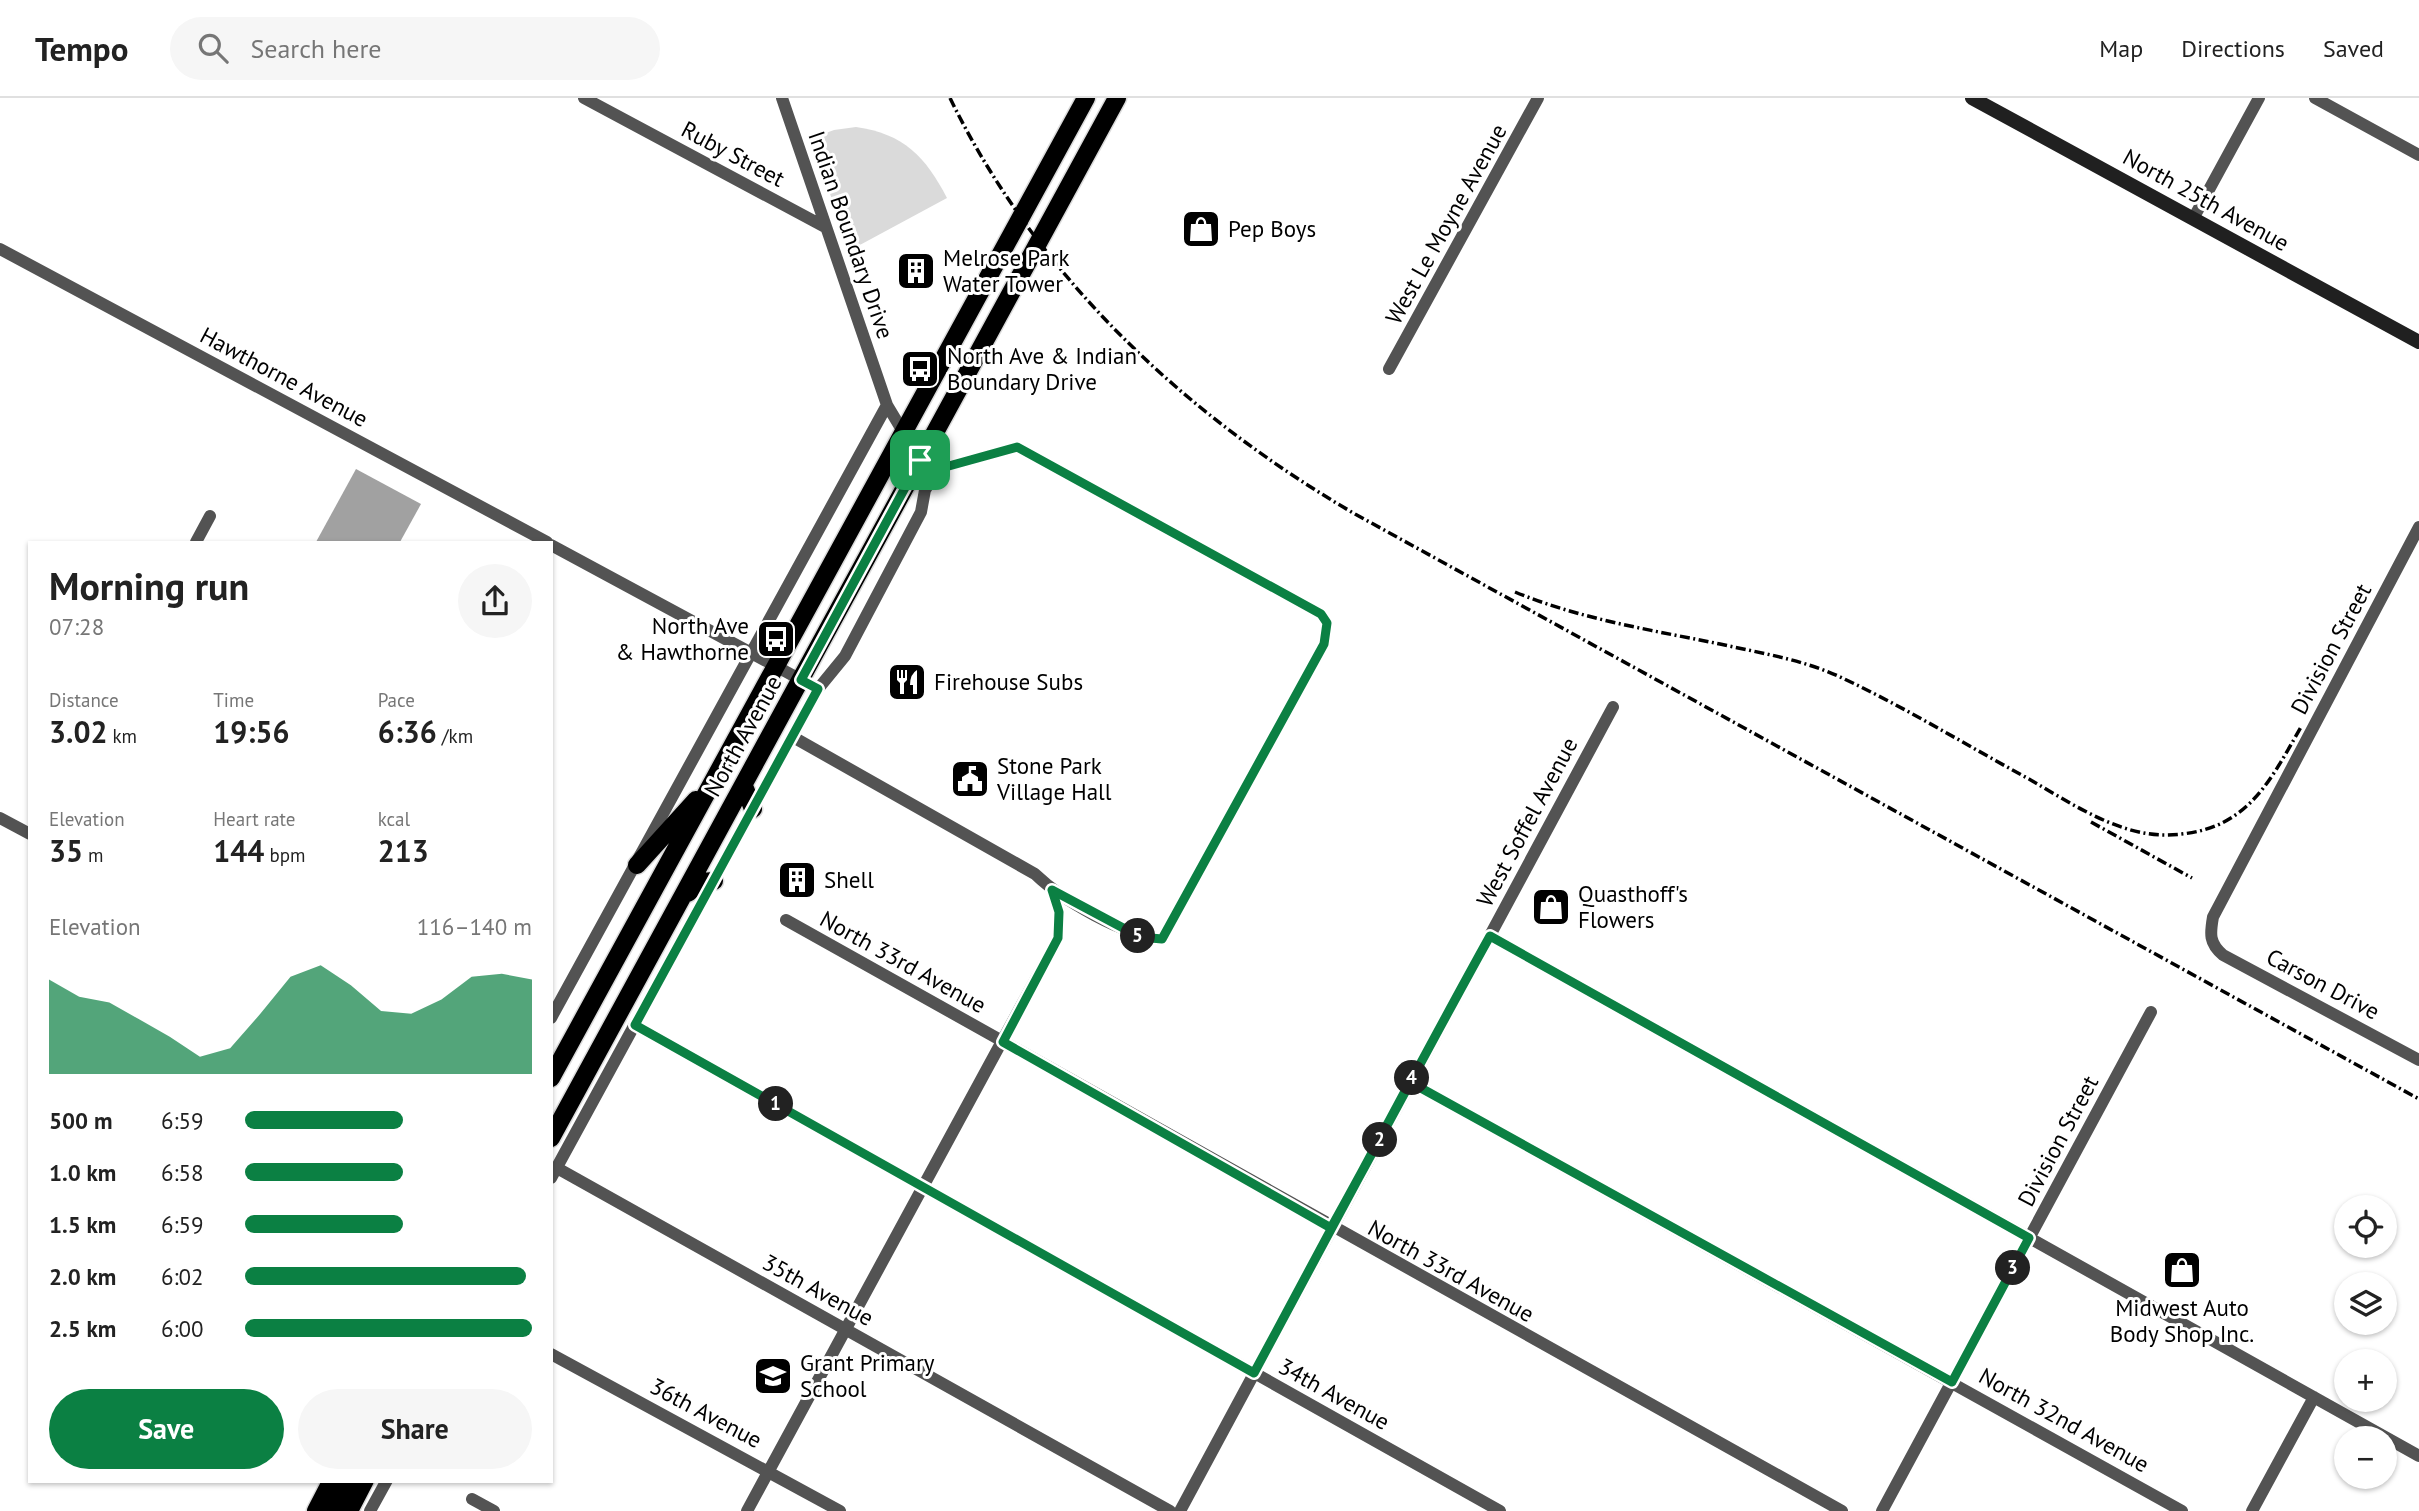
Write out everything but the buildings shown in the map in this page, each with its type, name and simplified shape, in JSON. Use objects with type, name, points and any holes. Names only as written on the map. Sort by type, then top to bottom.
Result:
[{"type":"main road","name":"North Avenue","points":[[553,1074],[905,434],[1086,98]]},
{"type":"main road","name":"North Avenue","points":[[554,1127],[683,898],[1117,98]]},
{"type":"main road","name":"North 25th Avenue","points":[[1972,98],[2419,342]]},
{"type":"main road","points":[[637,864],[722,767]]},
{"type":"main road","points":[[744,786],[753,809]]},
{"type":"main road","points":[[683,898],[701,881],[719,884]]},
{"type":"main road","points":[[316,1511],[330,1483]]},
{"type":"main road","points":[[332,1511],[345,1483]]},
{"type":"main road","points":[[349,1511],[364,1483]]},
{"type":"street","name":"Ruby Street","points":[[584,98],[825,227]]},
{"type":"street","name":"Indian Boundary Drive","points":[[782,98],[887,405],[920,460]]},
{"type":"street","name":"West Le Moyne Avenue","points":[[1390,369],[1538,98]]},
{"type":"street","points":[[2193,219],[2259,98]]},
{"type":"street","points":[[2315,98],[2419,155]]},
{"type":"street","name":"Hawthorne Avenue","points":[[0,249],[543,541]]},
{"type":"street","name":"North Avenue","points":[[553,1014],[887,405]]},
{"type":"street","points":[[793,737],[1035,874],[1052,890],[1140,937],[1162,939],[1324,644],[1327,623],[1321,614],[1017,447],[938,469],[920,460]]},
{"type":"street","name":"North Avenue","points":[[554,1173],[635,1025],[719,884],[753,809],[818,689],[845,656],[909,537],[921,512],[926,490],[938,469]]},
{"type":"street","points":[[197,541],[210,516]]},
{"type":"street","name":"Division Street","points":[[2211,941],[2213,917],[2419,527]]},
{"type":"street","name":"Hawthorne Avenue","points":[[553,546],[818,689]]},
{"type":"street","name":"West Soffel Avenue","points":[[1180,1511],[1613,707]]},
{"type":"street","points":[[0,818],[28,833]]},
{"type":"street","points":[[747,1511],[1058,938],[1059,912],[1052,890]]},
{"type":"street","name":"North 33rd Avenue","points":[[786,920],[1331,1228],[1842,1511]]},
{"type":"street","points":[[1490,936],[2419,1456]]},
{"type":"street","name":"Carson Drive","points":[[2211,941],[2223,955],[2419,1060]]},
{"type":"street","name":"Division Street","points":[[1882,1511],[2151,1012]]},
{"type":"street","name":"34th Avenue","points":[[635,1025],[1500,1511]]},
{"type":"street","name":"North 32nd Avenue","points":[[1410,1082],[2182,1511]]},
{"type":"street","points":[[554,1127],[576,1132]]},
{"type":"street","name":"35th Avenue","points":[[554,1173],[846,1330],[1170,1511]]},
{"type":"street","name":"36th Avenue","points":[[553,1355],[840,1511]]},
{"type":"street","points":[[2252,1511],[2314,1397]]},
{"type":"street","points":[[370,1511],[385,1483]]},
{"type":"street","points":[[472,1499],[494,1511]]},
{"type":"shaded area","points":[[856,127],[887,135],[911,149],[930,170],[947,198],[858,246],[848,243],[810,139],[834,130]]},
{"type":"shaded area","points":[[356,469],[421,504],[401,541],[317,541]]},
{"type":"railway","points":[[950,98],[985,163],[1026,225],[1072,282],[1121,336],[1175,386],[1232,432],[1292,475],[1355,514],[2419,1099]]},
{"type":"railway","points":[[1515,592],[1590,617],[1780,657],[1824,670],[1910,713],[2094,816],[2147,834],[2192,833],[2215,826],[2234,816],[2264,787],[2301,727]]},
{"type":"railway","points":[[2091,822],[2192,878]]},
{"type":"place","name":"Pep Boys","points":[[1201,229]]},
{"type":"place","name":"Melrose Park Water Tower","points":[[916,271]]},
{"type":"place","name":"North Ave & Indian Boundary Drive","points":[[920,369]]},
{"type":"place","name":"North Ave & Hawthorne","points":[[776,639]]},
{"type":"place","name":"Firehouse Subs","points":[[907,682]]},
{"type":"place","name":"Stone Park Village Hall","points":[[970,779]]},
{"type":"place","name":"Shell","points":[[797,880]]},
{"type":"place","name":"Quasthoff's Flowers","points":[[1551,907]]},
{"type":"place","name":"Midwest Auto Body Shop Inc.","points":[[2182,1270]]},
{"type":"place","name":"Grant Primary School","points":[[773,1376]]},
{"type":"route","points":[[920,460],[801,680],[818,689],[635,1025],[1254,1373],[1375,1149],[1410,1082],[1952,1382],[2029,1238],[1490,936],[1410,1082],[1375,1149],[1331,1228],[1003,1042],[1058,938],[1059,912],[1052,890],[1140,937],[1162,939],[1324,644],[1327,623],[1321,614],[1017,447],[938,469],[920,460]]}]
